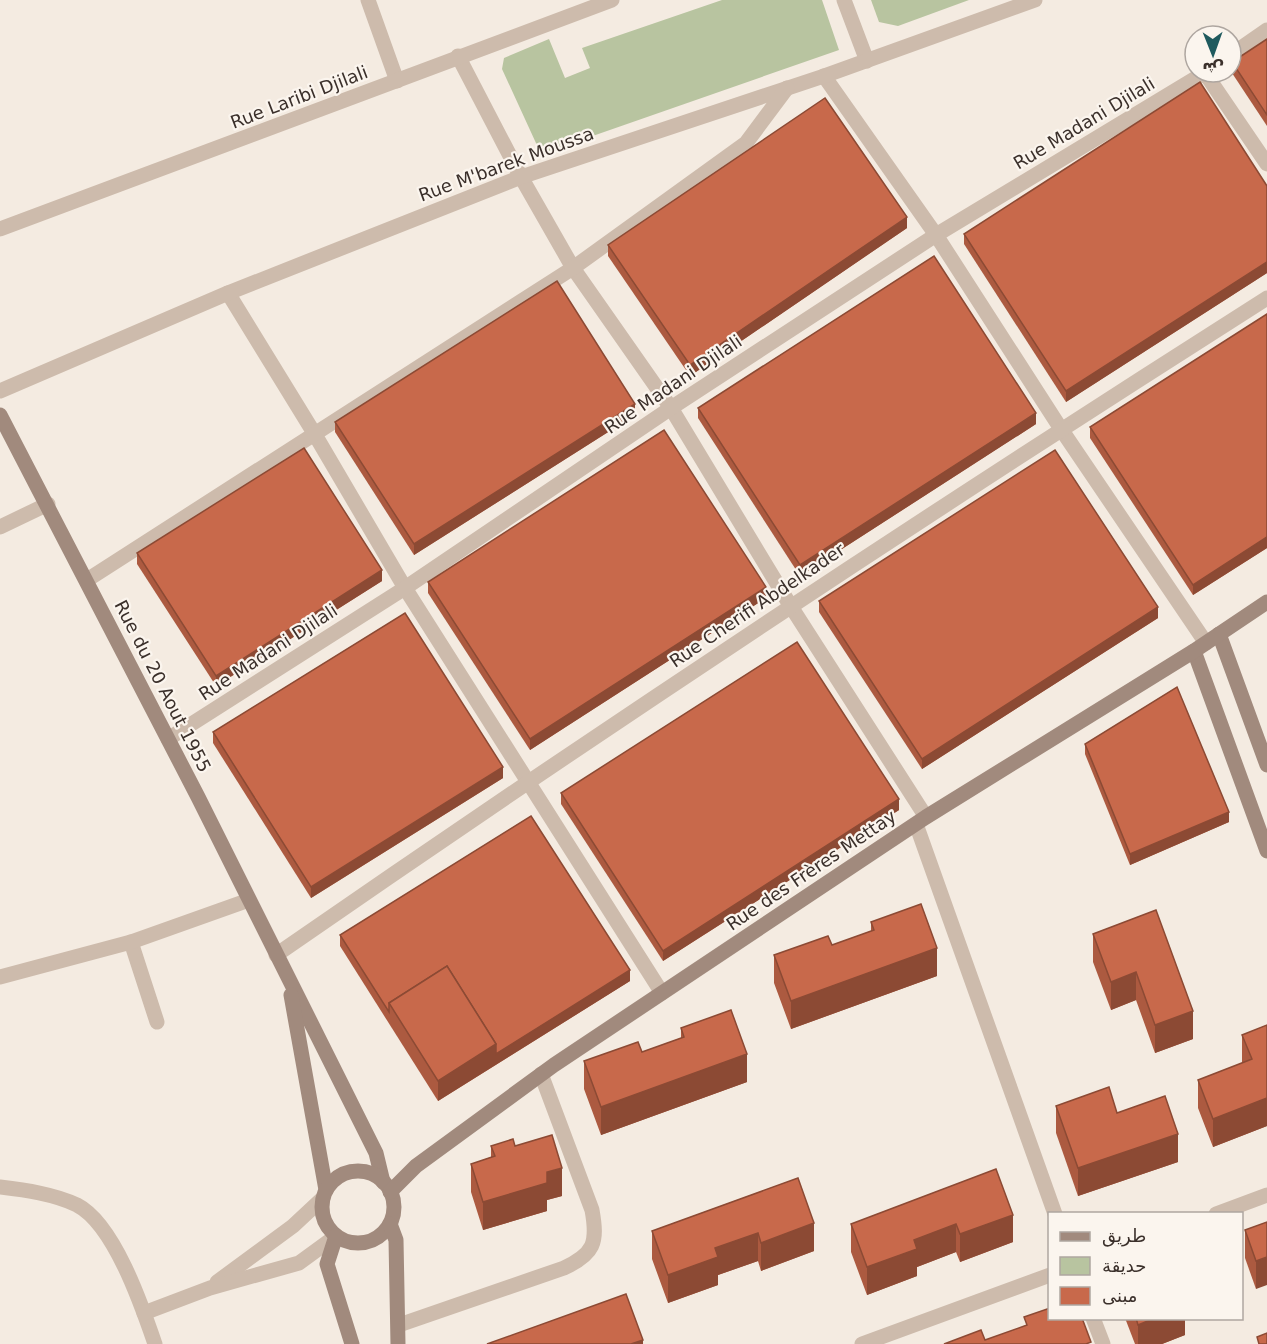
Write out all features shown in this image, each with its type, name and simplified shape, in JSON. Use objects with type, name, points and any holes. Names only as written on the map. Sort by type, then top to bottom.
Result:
[{"type":"street","points":[[368,0],[397,81]]},
{"type":"street","name":"Rue Laribi Djilali","points":[[0,229],[612,0]]},
{"type":"street","points":[[844,0],[867,61]]},
{"type":"street","name":"Rue M'barek Moussa","points":[[0,391],[228,292],[521,177],[824,76],[1035,0]]},
{"type":"street","points":[[1243,47],[1267,30]]},
{"type":"street","points":[[458,56],[521,177],[573,268],[671,408],[921,820],[1053,1212]]},
{"type":"street","points":[[824,76],[936,235],[1200,647],[1267,850]]},
{"type":"street","name":"Rue Madani Djilali","points":[[168,739],[405,588],[671,408],[936,235],[1186,84]]},
{"type":"street","points":[[1214,84],[1267,164]]},
{"type":"street","points":[[87,580],[573,268],[746,143],[787,88]]},
{"type":"street","points":[[228,292],[405,588],[662,993]]},
{"type":"street","name":"Rue Cherifi Abdelkader","points":[[276,955],[526,782],[790,605],[1267,298]]},
{"type":"street","name":"Rue du 20 Aout 1955","points":[[0,415],[87,580],[376,1153],[386,1187]]},
{"type":"street","points":[[0,527],[48,504]]},
{"type":"street","name":"Rue des Frères Mettay","points":[[386,1187],[541,1074],[921,820],[1200,647],[1267,602]]},
{"type":"street","points":[[1219,634],[1267,765]]},
{"type":"street","points":[[0,977],[131,942],[249,900]]},
{"type":"street","points":[[131,942],[157,1022]]},
{"type":"street","points":[[288,978],[325,1194],[324,1218],[336,1236],[360,1243],[372,1240],[390,1224]]},
{"type":"street","points":[[399,1325],[564,1268],[581,1260],[593,1248],[596,1229],[592,1210],[541,1074]]},
{"type":"street","points":[[210,1288],[293,1226],[325,1194],[334,1180],[352,1172],[372,1174],[386,1187],[394,1203],[390,1224],[396,1240],[398,1344]]},
{"type":"street","points":[[0,1186],[32,1191],[77,1205],[106,1230],[144,1313],[155,1344]]},
{"type":"street","points":[[1221,1212],[1267,1195]]},
{"type":"street","points":[[144,1313],[210,1288],[298,1263],[336,1236]]},
{"type":"street","points":[[336,1236],[327,1264],[352,1344]]},
{"type":"street","points":[[862,1344],[1048,1276]]},
{"type":"street","points":[[1094,1320],[1103,1344]]},
{"type":"green space","points":[[722,0],[822,0],[839,50],[541,154],[502,69],[504,58],[549,39],[565,78],[590,68],[582,48]]},
{"type":"green space","points":[[871,0],[969,0],[898,26],[879,22]]},
{"type":"building","points":[[1267,39],[1267,115],[1243,79],[1243,55]]},
{"type":"building","points":[[1197,84],[1201,84],[1267,186],[1267,262],[1066,391],[964,234]]},
{"type":"building","points":[[825,98],[907,217],[690,365],[608,245]]},
{"type":"building","points":[[934,256],[1036,413],[800,565],[698,408]]},
{"type":"building","points":[[557,281],[635,404],[414,544],[335,422]]},
{"type":"building","points":[[1267,314],[1267,537],[1193,585],[1090,427]]},
{"type":"building","points":[[664,430],[766,587],[530,739],[428,582]]},
{"type":"building","points":[[304,448],[382,570],[216,676],[137,553]]},
{"type":"building","points":[[1055,450],[1158,607],[922,759],[819,601]]},
{"type":"building","points":[[405,613],[503,767],[311,887],[213,732]]},
{"type":"building","points":[[797,642],[899,799],[663,951],[561,793]]},
{"type":"building","points":[[1177,687],[1229,812],[1130,854],[1085,744]]},
{"type":"building","points":[[531,816],[630,970],[496,1054],[496,1044],[447,966],[389,1003],[389,1012],[340,935]]},
{"type":"building","points":[[921,904],[937,948],[791,1001],[774,955],[828,936],[832,945],[874,930],[871,922]]},
{"type":"building","points":[[1156,910],[1193,1011],[1155,1025],[1136,972],[1111,982],[1093,934]]},
{"type":"building","points":[[447,966],[496,1044],[438,1081],[389,1003]]},
{"type":"building","points":[[731,1010],[747,1054],[601,1107],[584,1061],[638,1042],[642,1052],[684,1037],[681,1028]]},
{"type":"building","points":[[1267,1025],[1267,1098],[1213,1119],[1198,1080],[1252,1059],[1242,1035]]},
{"type":"building","points":[[1109,1087],[1117,1113],[1165,1096],[1178,1134],[1078,1168],[1056,1106]]},
{"type":"building","points":[[552,1135],[562,1168],[547,1172],[547,1183],[483,1202],[471,1164],[495,1156],[491,1146],[513,1139],[515,1146]]},
{"type":"building","points":[[996,1169],[1013,1215],[960,1234],[956,1224],[914,1240],[917,1249],[867,1267],[851,1224]]},
{"type":"building","points":[[798,1178],[814,1223],[761,1243],[758,1233],[715,1248],[718,1257],[668,1275],[652,1231]]},
{"type":"building","points":[[1267,1222],[1267,1257],[1256,1261],[1245,1230]]},
{"type":"building","points":[[626,1294],[643,1340],[631,1344],[487,1344]]},
{"type":"building","points":[[1048,1309],[1048,1320],[1083,1320],[1091,1342],[1086,1344],[944,1344],[981,1330],[985,1340],[1027,1325],[1024,1317]]},
{"type":"building","points":[[1137,1320],[1150,1320],[1138,1325]]},
{"type":"building","points":[[1267,1333],[1267,1344],[1259,1344],[1257,1337]]}]
